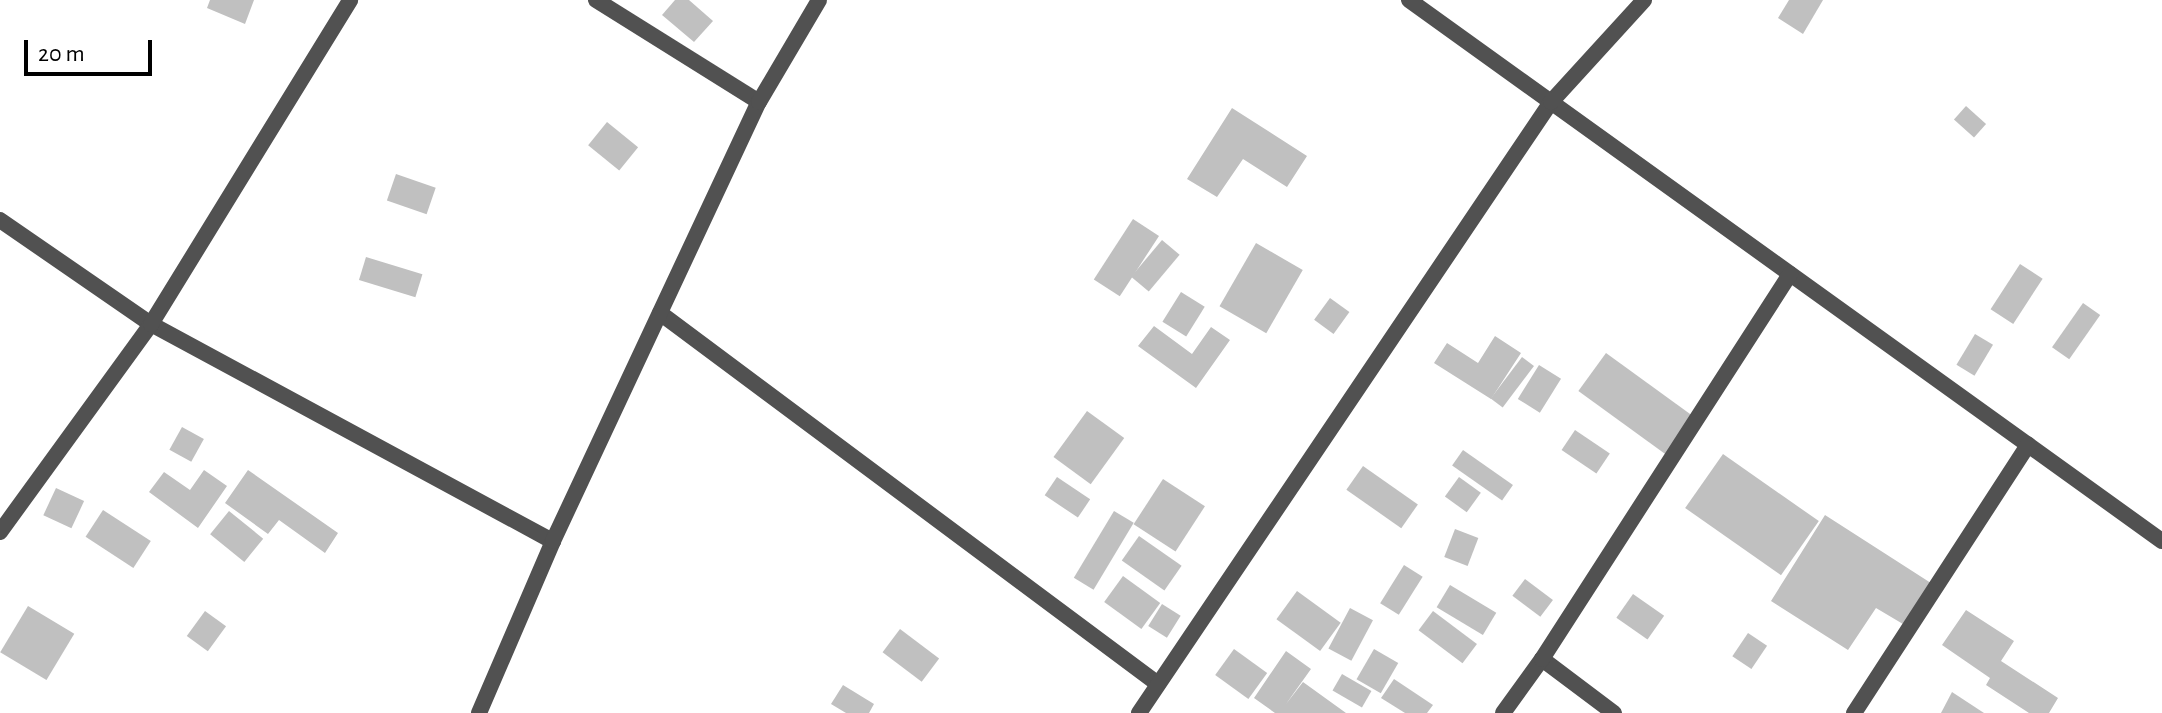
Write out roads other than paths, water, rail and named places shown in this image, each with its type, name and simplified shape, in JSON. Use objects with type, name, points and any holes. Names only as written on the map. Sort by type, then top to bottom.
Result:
[{"type":"street","points":[[0,532],[151,324],[350,0]]},
{"type":"street","points":[[596,0],[759,102]]},
{"type":"street","points":[[479,713],[553,541],[759,102],[819,0]]},
{"type":"street","points":[[1409,0],[2162,541]]},
{"type":"street","points":[[1139,713],[1551,102],[1644,0]]},
{"type":"street","points":[[0,220],[151,324],[553,541]]},
{"type":"street","points":[[1503,713],[1542,659],[1790,274]]},
{"type":"street","points":[[660,313],[1158,684]]},
{"type":"street","points":[[1854,713],[2028,445]]},
{"type":"street","points":[[1542,659],[1614,713]]}]
